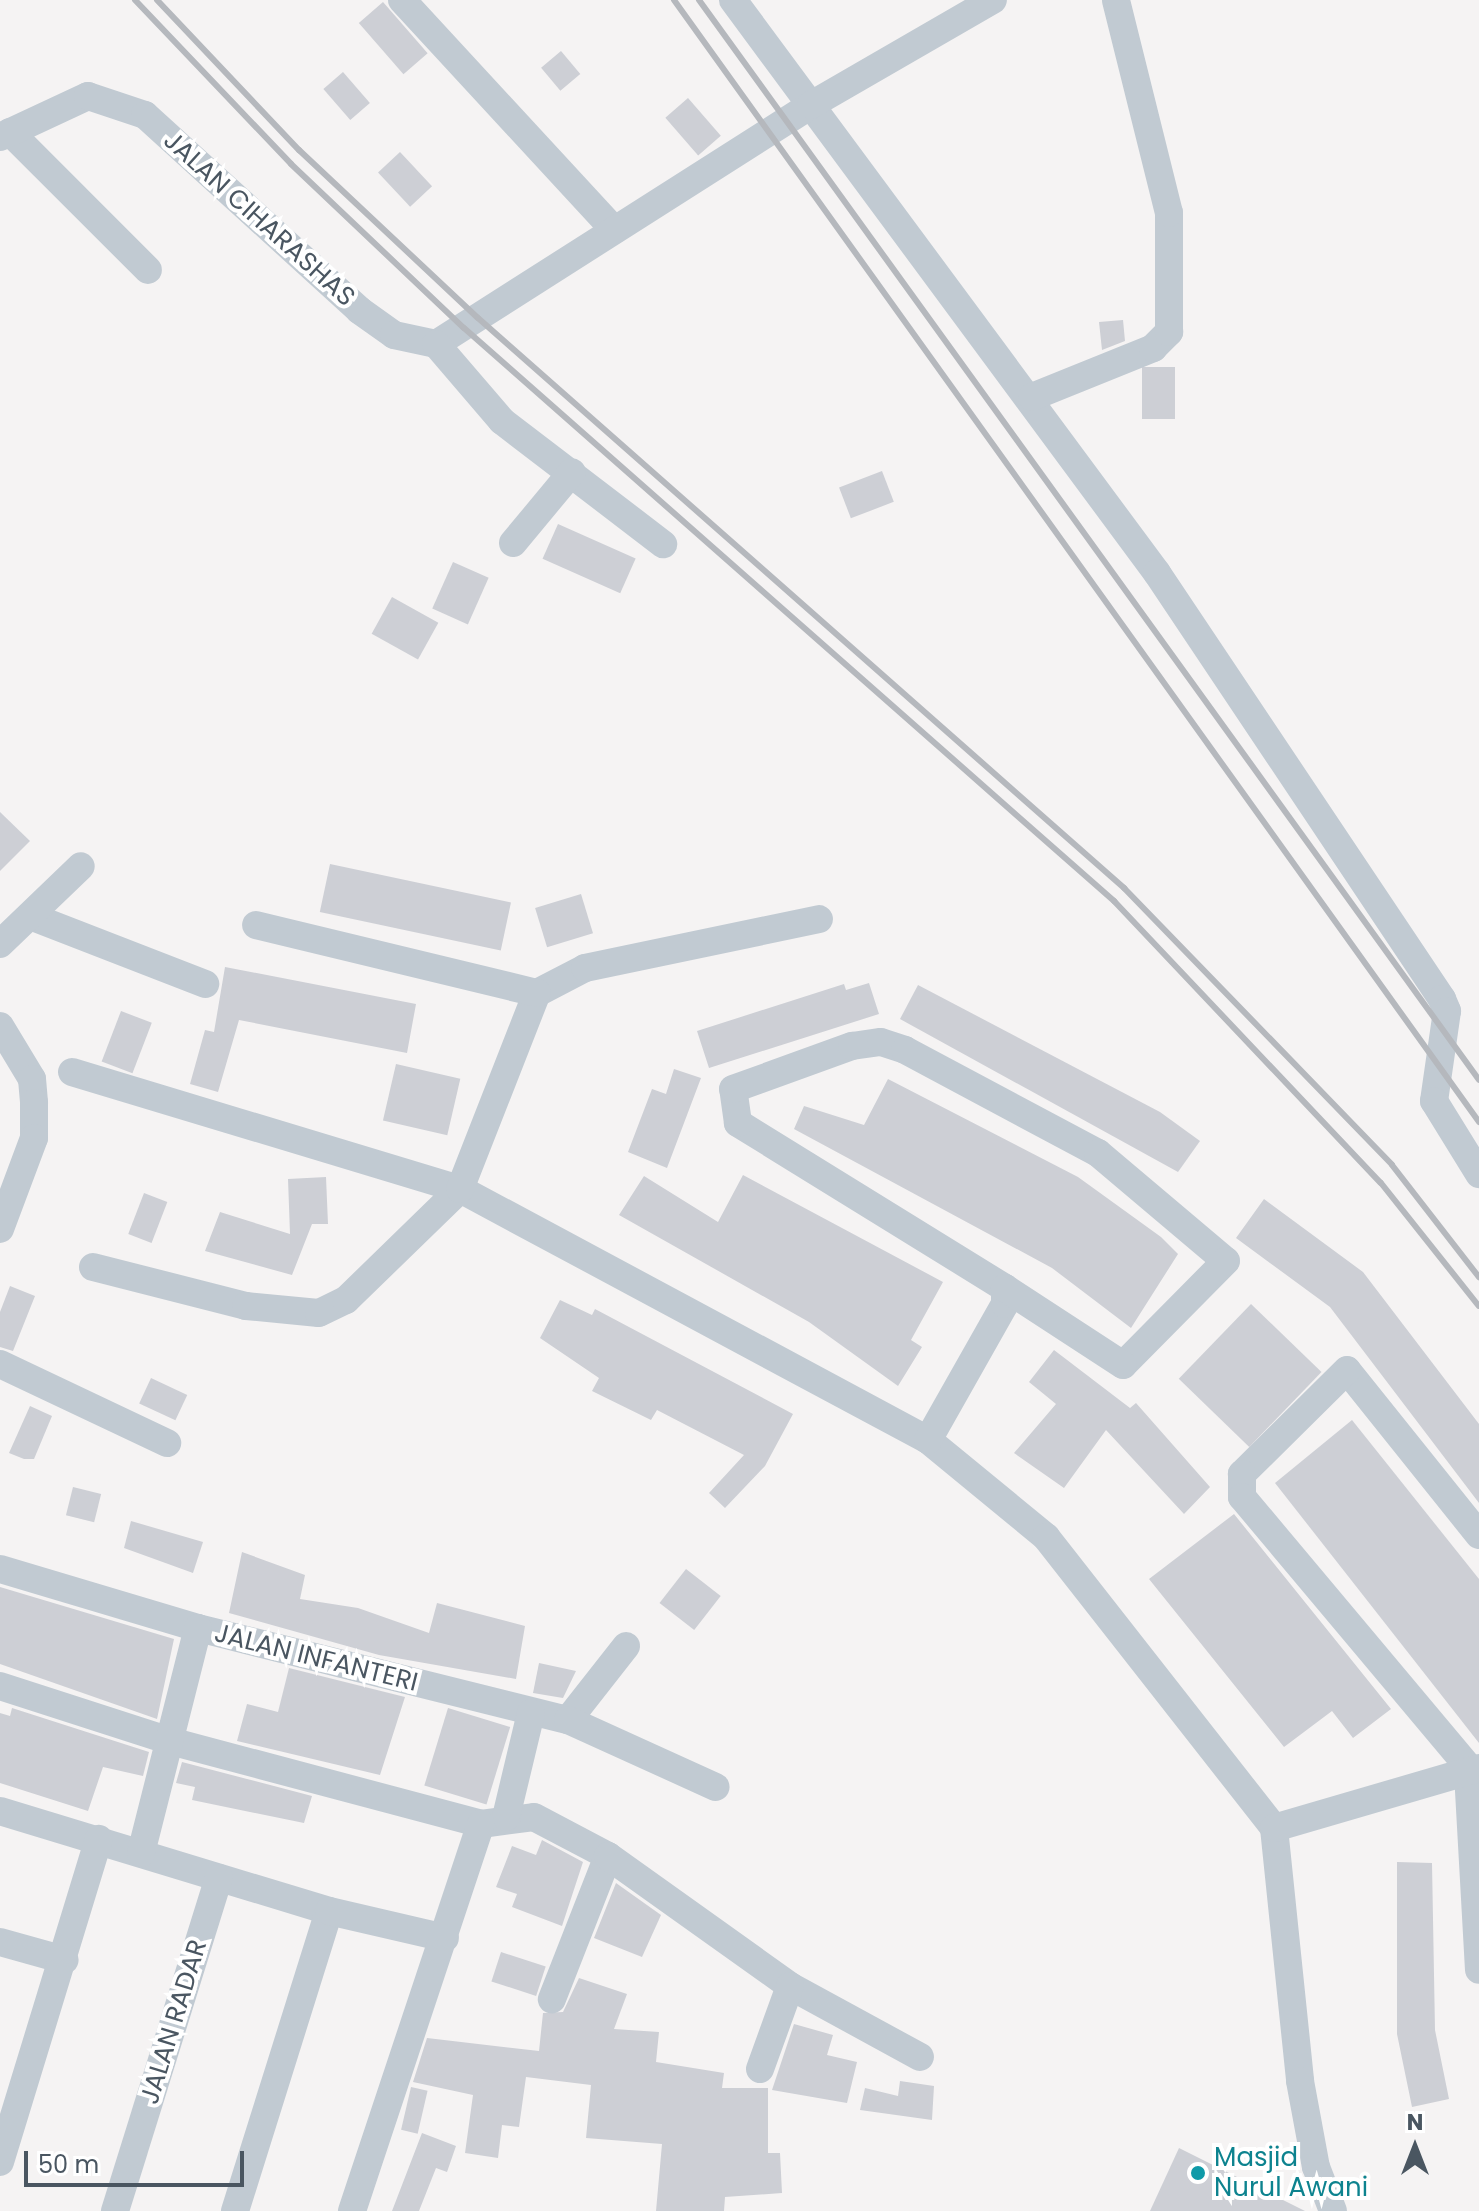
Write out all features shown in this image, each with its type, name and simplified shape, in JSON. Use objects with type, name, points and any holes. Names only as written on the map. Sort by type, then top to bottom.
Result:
[{"type":"street","points":[[733,0],[1032,397],[1442,999],[1447,1011],[1434,1101],[1479,1174]]},
{"type":"street","points":[[663,544],[502,421],[436,344],[811,105],[993,0]]},
{"type":"street","points":[[1032,397],[1153,348],[1169,332],[1169,213],[1116,0]]},
{"type":"street","points":[[415,4],[614,230]]},
{"type":"street","name":"JALAN CIHARASHAS","points":[[5,134],[88,96],[145,115],[359,310],[394,335],[436,344]]},
{"type":"street","points":[[5,134],[148,270]]},
{"type":"street","points":[[513,543],[572,472]]},
{"type":"street","points":[[0,944],[81,866]]},
{"type":"street","points":[[30,916],[205,984]]},
{"type":"street","points":[[93,1267],[246,1306],[319,1313],[346,1300],[460,1189],[537,993],[585,968],[819,919]]},
{"type":"street","points":[[256,925],[537,993]]},
{"type":"street","points":[[0,1026],[32,1079],[34,1138],[0,1229]]},
{"type":"street","points":[[881,1042],[905,1050],[1098,1153],[1226,1261],[1123,1365],[1005,1288],[738,1123],[733,1089],[852,1046],[881,1042]]},
{"type":"street","points":[[72,1072],[460,1189],[928,1440],[1046,1537],[1274,1828],[1300,2081],[1316,2167],[1333,2211]]},
{"type":"street","points":[[928,1440],[1005,1304],[1005,1288]]},
{"type":"street","points":[[0,1364],[167,1443]]},
{"type":"street","points":[[1479,1535],[1347,1370],[1242,1474],[1242,1497],[1475,1773],[1479,1970]]},
{"type":"street","name":"JALAN INFANTERI","points":[[0,1569],[198,1628],[568,1720],[716,1787]]},
{"type":"street","points":[[141,1853],[198,1628]]},
{"type":"street","points":[[568,1720],[626,1646]]},
{"type":"street","points":[[0,1686],[170,1741],[494,1821],[534,1817],[608,1856],[790,1986],[920,2057]]},
{"type":"street","points":[[352,2211],[445,1938],[494,1821],[531,1713]]},
{"type":"street","points":[[1274,1828],[1475,1773]]},
{"type":"street","points":[[0,1811],[329,1911],[445,1938]]},
{"type":"street","points":[[0,2162],[12,2085],[65,1960],[99,1839]]},
{"type":"street","points":[[552,1999],[608,1856]]},
{"type":"street","name":"JALAN RADAR","points":[[115,2211],[219,1878]]},
{"type":"street","points":[[235,2211],[329,1911]]},
{"type":"street","points":[[0,1942],[65,1960]]},
{"type":"street","points":[[760,2069],[790,1986]]},
{"type":"building","points":[[383,2],[428,53],[403,74],[359,23]]},
{"type":"building","points":[[561,51],[580,74],[560,91],[541,68]]},
{"type":"building","points":[[343,72],[370,103],[350,120],[323,89]]},
{"type":"building","points":[[688,98],[721,136],[698,155],[665,118]]},
{"type":"building","points":[[400,152],[432,186],[410,207],[378,172]]},
{"type":"building","points":[[1123,320],[1125,341],[1102,350],[1099,322]]},
{"type":"building","points":[[1142,367],[1175,367],[1175,419],[1142,419]]},
{"type":"building","points":[[882,471],[894,502],[851,518],[839,487]]},
{"type":"building","points":[[558,524],[636,559],[620,593],[543,559]]},
{"type":"building","points":[[453,562],[489,578],[468,624],[432,609]]},
{"type":"building","points":[[392,597],[438,623],[418,659],[372,634]]},
{"type":"building","points":[[0,812],[30,841],[0,871]]},
{"type":"building","points":[[330,864],[511,902],[501,950],[320,912]]},
{"type":"building","points":[[581,894],[593,933],[547,947],[535,908]]},
{"type":"building","points":[[225,967],[416,1004],[407,1053],[239,1020],[218,1092],[190,1084],[205,1030],[214,1032]]},
{"type":"building","points":[[869,983],[879,1014],[709,1068],[697,1031],[844,984],[846,990]]},
{"type":"building","points":[[918,985],[1160,1112],[1200,1141],[1178,1172],[900,1019]]},
{"type":"building","points":[[121,1011],[152,1023],[132,1073],[102,1061]]},
{"type":"building","points":[[396,1064],[460,1079],[447,1135],[383,1121]]},
{"type":"building","points":[[674,1069],[701,1078],[667,1168],[628,1152],[652,1089],[666,1094]]},
{"type":"building","points":[[888,1079],[1078,1177],[1161,1237],[1178,1254],[1131,1328],[1052,1268],[794,1129],[804,1106],[864,1125]]},
{"type":"building","points":[[743,1175],[943,1282],[911,1340],[922,1347],[898,1386],[809,1322],[619,1215],[644,1176],[718,1222]]},
{"type":"building","points":[[326,1177],[328,1224],[312,1224],[292,1275],[205,1251],[220,1212],[290,1234],[288,1179]]},
{"type":"building","points":[[144,1193],[167,1202],[152,1243],[128,1234]]},
{"type":"building","points":[[1264,1199],[1363,1272],[1479,1424],[1479,1503],[1330,1307],[1236,1238]]},
{"type":"building","points":[[10,1286],[35,1296],[13,1351],[0,1347],[0,1312]]},
{"type":"building","points":[[560,1300],[592,1315],[595,1309],[793,1414],[765,1466],[725,1508],[709,1493],[744,1455],[657,1410],[651,1420],[592,1391],[599,1378],[540,1338]]},
{"type":"building","points":[[1251,1304],[1321,1372],[1249,1447],[1179,1379]]},
{"type":"building","points":[[1054,1350],[1130,1408],[1136,1403],[1210,1487],[1184,1514],[1106,1430],[1064,1488],[1014,1453],[1056,1404],[1029,1382]]},
{"type":"building","points":[[151,1378],[187,1395],[175,1420],[139,1403]]},
{"type":"building","points":[[30,1406],[52,1416],[34,1459],[24,1459],[9,1453]]},
{"type":"building","points":[[1352,1420],[1479,1579],[1479,1743],[1275,1483]]},
{"type":"building","points":[[73,1487],[101,1494],[94,1522],[66,1515]]},
{"type":"building","points":[[1234,1514],[1391,1709],[1353,1738],[1332,1711],[1284,1747],[1149,1579]]},
{"type":"building","points":[[131,1521],[203,1542],[193,1573],[124,1548]]},
{"type":"building","points":[[242,1552],[305,1575],[300,1599],[358,1608],[429,1633],[437,1603],[525,1626],[516,1679],[379,1655],[229,1613]]},
{"type":"building","points":[[686,1569],[721,1596],[694,1630],[660,1603]]},
{"type":"building","points":[[0,1587],[174,1639],[157,1719],[0,1664]]},
{"type":"building","points":[[539,1663],[576,1671],[563,1698],[533,1693]]},
{"type":"building","points":[[289,1668],[405,1697],[380,1775],[237,1741],[247,1704],[278,1712]]},
{"type":"building","points":[[12,1708],[149,1752],[143,1776],[103,1767],[88,1811],[0,1783],[0,1713],[10,1716]]},
{"type":"building","points":[[448,1708],[510,1727],[486,1804],[424,1785]]},
{"type":"building","points":[[182,1762],[312,1796],[304,1823],[192,1800],[195,1787],[176,1783]]},
{"type":"building","points":[[542,1840],[583,1862],[562,1926],[512,1907],[517,1894],[496,1887],[512,1846],[536,1855]]},
{"type":"building","points":[[1397,1862],[1432,1863],[1435,2030],[1449,2099],[1412,2107],[1397,2034]]},
{"type":"building","points":[[616,1883],[661,1915],[642,1957],[594,1938]]},
{"type":"building","points":[[501,1952],[546,1967],[536,1996],[491,1981]]},
{"type":"building","points":[[579,1978],[627,1994],[614,2029],[659,2032],[656,2062],[724,2073],[722,2088],[768,2088],[768,2153],[780,2153],[782,2193],[725,2197],[724,2211],[656,2211],[662,2144],[586,2138],[591,2085],[526,2077],[519,2127],[502,2125],[498,2158],[465,2153],[473,2095],[413,2082],[427,2038],[539,2051],[543,2013],[563,2012]]},
{"type":"building","points":[[794,2024],[833,2035],[827,2055],[857,2062],[847,2103],[772,2090]]},
{"type":"building","points":[[900,2081],[934,2086],[932,2120],[860,2110],[865,2088],[898,2096]]},
{"type":"building","points":[[411,2087],[428,2091],[418,2134],[401,2130]]},
{"type":"building","points":[[422,2133],[456,2146],[447,2172],[436,2168],[419,2211],[392,2211]]},
{"type":"building","name":"Masjid Nurul Awani","points":[[1179,2148],[1305,2211],[1150,2211]]},
{"type":"railway","points":[[135,0],[291,164],[464,328],[1114,901],[1381,1183],[1479,1306]]},
{"type":"railway","points":[[157,0],[299,150],[478,318],[1124,888],[1392,1165],[1479,1277]]},
{"type":"railway","points":[[674,0],[1479,1122]]},
{"type":"railway","points":[[699,0],[1479,1080]]},
{"type":"place","name":"Masjid Nurul Awani","points":[[1198,2173]]}]
